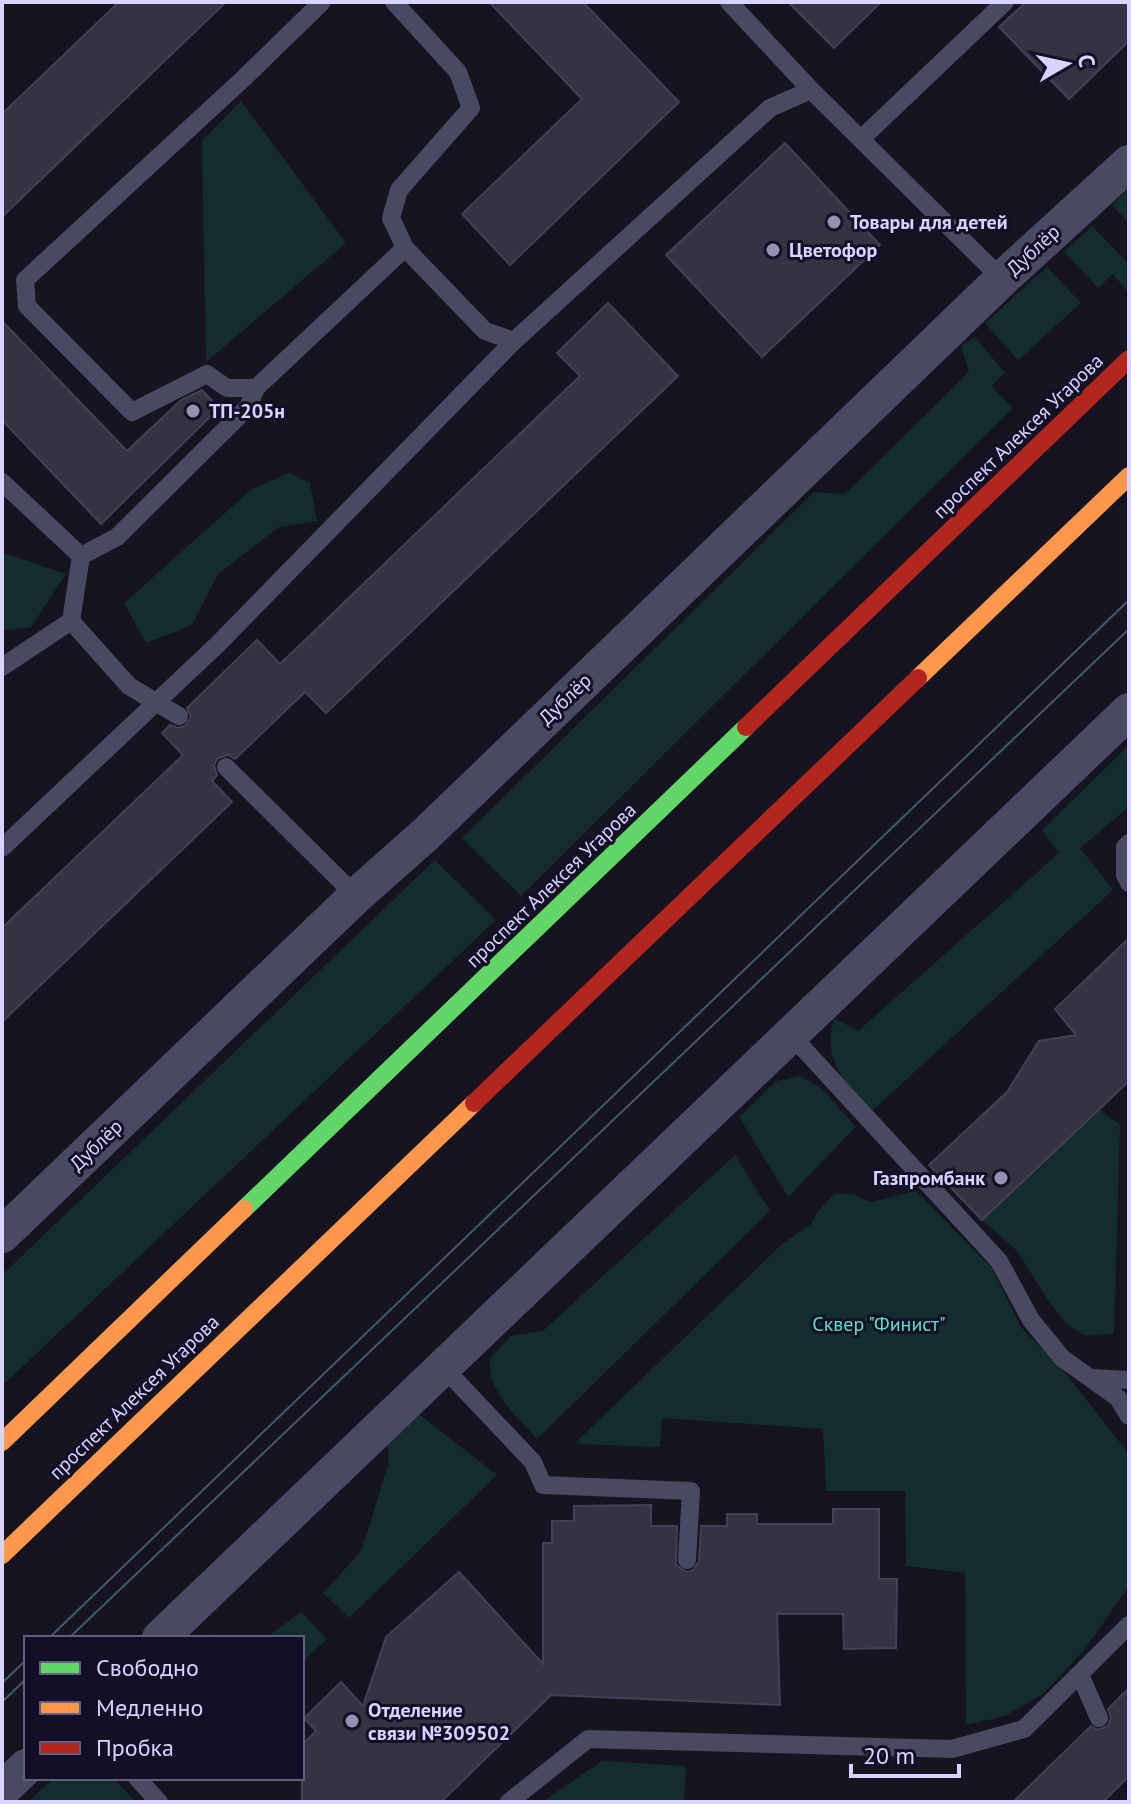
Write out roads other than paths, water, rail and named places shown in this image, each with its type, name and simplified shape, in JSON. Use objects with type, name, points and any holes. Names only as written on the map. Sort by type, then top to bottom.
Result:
[{"type":"main road","name":"проспект Алексея Угарова","points":[[2,1442],[1129,359]]},
{"type":"main road","name":"проспект Алексея Угарова","points":[[2,1555],[1129,476]]},
{"type":"street","name":"Дублёр","points":[[2,1235],[356,896],[427,833],[1002,279],[1129,163]]},
{"type":"street","points":[[162,1636],[1129,711]]},
{"type":"street","points":[[2,1790],[24,1769]]},
{"type":"lane","points":[[256,388],[227,388],[207,374],[132,412],[27,306],[25,280],[322,2]]},
{"type":"lane","points":[[394,2],[458,72],[471,108],[399,190],[391,218],[405,248],[485,331],[514,341]]},
{"type":"lane","points":[[729,2],[811,90],[1002,279]]},
{"type":"lane","points":[[861,139],[1005,2]]},
{"type":"lane","points":[[2,848],[219,643],[514,341],[770,108],[811,90]]},
{"type":"lane","points":[[81,556],[117,537],[248,407],[256,388],[405,248]]},
{"type":"lane","points":[[2,482],[81,556]]},
{"type":"lane","points":[[2,667],[71,621],[81,556]]},
{"type":"lane","points":[[71,621],[129,686],[179,716]]},
{"type":"lane","points":[[226,767],[356,896]]},
{"type":"lane","points":[[1129,843],[1125,847],[1125,875],[1129,883]]},
{"type":"lane","points":[[790,1034],[999,1261],[1031,1320],[1062,1358],[1118,1398],[1129,1416]]},
{"type":"lane","points":[[443,1367],[533,1462],[543,1485],[691,1491],[687,1560]]},
{"type":"lane","points":[[1092,1378],[1129,1380]]},
{"type":"lane","points":[[509,1802],[588,1739],[952,1749],[1024,1729],[1129,1625]]},
{"type":"lane","points":[[1080,1675],[1099,1718]]},
{"type":"lane","points":[[139,1780],[159,1802]]},
{"type":"tram line","points":[[51,1636],[1129,600]]},
{"type":"tram line","points":[[71,1636],[1129,629]]},
{"type":"tram line","points":[[2,1683],[24,1662]]},
{"type":"tram line","points":[[2,1702],[24,1681]]},
{"type":"place","name":"Товары для детей","points":[[834,222]]},
{"type":"place","name":"Цветофор","points":[[773,250]]},
{"type":"place","name":"ТП-205н","points":[[193,411]]},
{"type":"place","name":"Газпромбанк","points":[[1001,1178]]},
{"type":"place","name":"Отделение связи №309502","points":[[352,1721]]},
{"type":"park label","name":"Сквер \"Финист\"","points":[[879,1324]]}]
